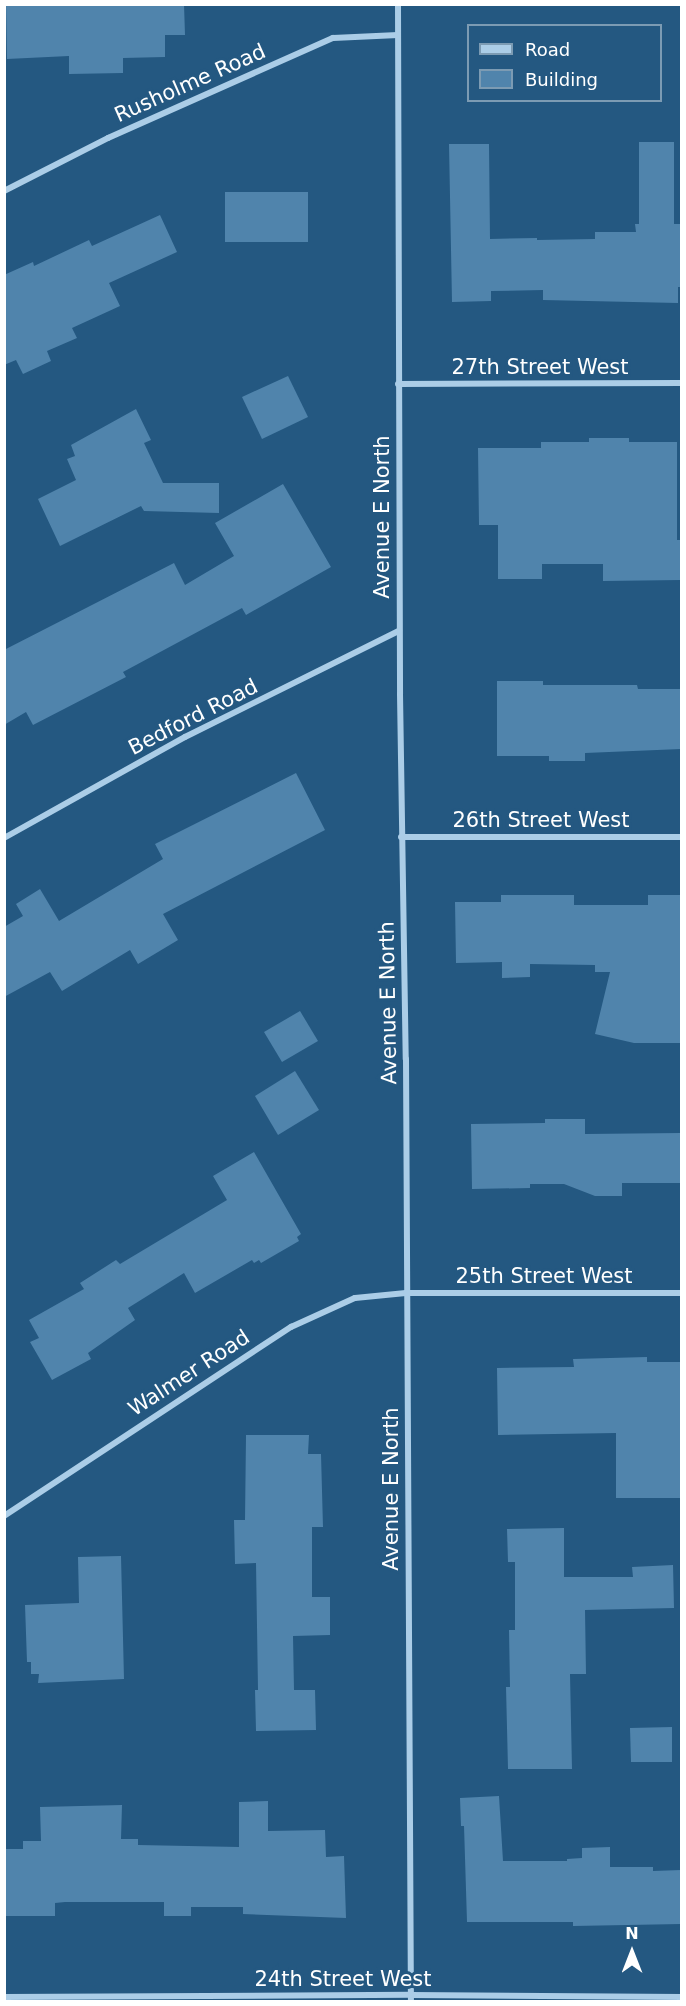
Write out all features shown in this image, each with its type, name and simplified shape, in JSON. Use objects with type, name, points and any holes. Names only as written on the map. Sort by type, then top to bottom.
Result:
[{"type":"street","name":"Avenue E North","points":[[398,4],[399,631],[406,1059],[411,1998]]},
{"type":"street","name":"Rusholme Road","points":[[4,191],[108,138],[333,38],[398,35]]},
{"type":"street","name":"27th Street West","points":[[398,384],[681,383]]},
{"type":"street","name":"Bedford Road","points":[[4,838],[185,737],[399,631]]},
{"type":"street","name":"26th Street West","points":[[401,837],[681,837]]},
{"type":"street","name":"25th Street West","points":[[406,1293],[681,1293]]},
{"type":"street","name":"Walmer Road","points":[[4,1516],[291,1327],[355,1298],[406,1293]]},
{"type":"street","name":"24th Street West","points":[[4,1997],[681,1997]]},
{"type":"building","points":[[6,4],[184,4],[185,35],[165,35],[165,57],[123,58],[123,73],[69,74],[69,56],[7,59]]},
{"type":"building","points":[[639,142],[674,142],[674,224],[681,224],[681,287],[678,287],[678,303],[543,300],[543,290],[491,291],[491,301],[452,302],[449,144],[489,144],[490,239],[537,238],[537,240],[595,239],[595,232],[636,232],[635,224],[639,224]]},
{"type":"building","points":[[225,192],[308,192],[308,242],[225,242]]},
{"type":"building","points":[[160,215],[177,252],[109,283],[120,306],[72,328],[77,338],[47,351],[51,361],[23,374],[16,360],[4,365],[4,275],[33,262],[34,266],[89,240],[92,246]]},
{"type":"building","points":[[288,376],[308,417],[262,439],[242,397]]},
{"type":"building","points":[[136,409],[151,440],[144,443],[163,483],[219,483],[219,513],[144,511],[141,506],[60,546],[38,499],[76,480],[67,459],[75,456],[71,445]]},
{"type":"building","points":[[589,438],[629,438],[629,442],[677,442],[677,540],[681,540],[681,580],[603,581],[603,564],[542,564],[542,579],[498,579],[498,525],[479,525],[478,448],[541,448],[541,442],[589,442]]},
{"type":"building","points":[[283,484],[331,567],[246,615],[242,608],[123,672],[126,677],[33,725],[26,712],[4,725],[4,650],[174,563],[185,585],[234,556],[215,523]]},
{"type":"building","points":[[497,681],[543,681],[543,685],[637,685],[638,689],[681,689],[681,749],[585,753],[585,761],[549,761],[549,756],[497,756]]},
{"type":"building","points":[[296,773],[325,830],[163,914],[178,940],[138,964],[130,950],[62,991],[50,972],[4,997],[4,927],[23,916],[16,904],[40,889],[59,921],[163,859],[155,844]]},
{"type":"building","points":[[501,895],[574,895],[574,905],[648,905],[648,895],[681,895],[681,1043],[634,1043],[595,1034],[610,972],[595,972],[595,965],[530,964],[530,977],[502,978],[502,962],[456,963],[455,902],[501,902]]},
{"type":"building","points":[[300,1011],[318,1041],[282,1062],[264,1032]]},
{"type":"building","points":[[295,1071],[319,1110],[278,1135],[255,1096]]},
{"type":"building","points":[[545,1119],[585,1119],[585,1134],[681,1133],[681,1183],[622,1183],[622,1196],[595,1196],[564,1184],[530,1184],[530,1188],[472,1189],[471,1124],[545,1123]]},
{"type":"building","points":[[254,1152],[301,1234],[297,1237],[299,1241],[261,1263],[259,1260],[254,1263],[252,1260],[195,1293],[184,1273],[128,1308],[135,1320],[88,1353],[91,1359],[52,1380],[30,1342],[39,1338],[29,1320],[84,1289],[80,1283],[116,1260],[120,1264],[227,1200],[213,1176]]},
{"type":"building","points":[[647,1357],[647,1362],[681,1362],[681,1498],[616,1498],[616,1433],[498,1435],[497,1368],[574,1367],[573,1359]]},
{"type":"building","points":[[246,1435],[309,1435],[308,1454],[321,1454],[323,1527],[312,1527],[312,1597],[330,1597],[330,1635],[293,1636],[294,1690],[315,1690],[316,1730],[256,1731],[255,1690],[258,1690],[256,1563],[235,1564],[234,1520],[245,1520]]},
{"type":"building","points":[[564,1528],[564,1577],[633,1577],[632,1567],[673,1565],[674,1608],[585,1610],[586,1674],[570,1674],[572,1769],[508,1769],[506,1687],[510,1687],[509,1630],[515,1630],[515,1562],[508,1562],[507,1529]]},
{"type":"building","points":[[121,1556],[124,1679],[38,1683],[39,1674],[31,1674],[31,1662],[27,1662],[25,1605],[79,1603],[78,1557]]},
{"type":"building","points":[[672,1727],[672,1762],[631,1762],[630,1728]]},
{"type":"building","points":[[499,1796],[503,1861],[567,1861],[567,1859],[582,1858],[582,1848],[610,1847],[610,1867],[653,1867],[653,1871],[681,1870],[681,1924],[573,1926],[573,1922],[467,1922],[464,1826],[461,1826],[460,1798]]},
{"type":"building","points":[[268,1801],[268,1831],[325,1830],[326,1857],[344,1856],[346,1918],[243,1914],[243,1907],[191,1907],[191,1916],[164,1916],[164,1902],[65,1902],[55,1903],[55,1916],[4,1916],[4,1849],[23,1849],[23,1841],[41,1841],[40,1807],[122,1805],[121,1839],[138,1839],[138,1845],[239,1847],[239,1802]]}]
